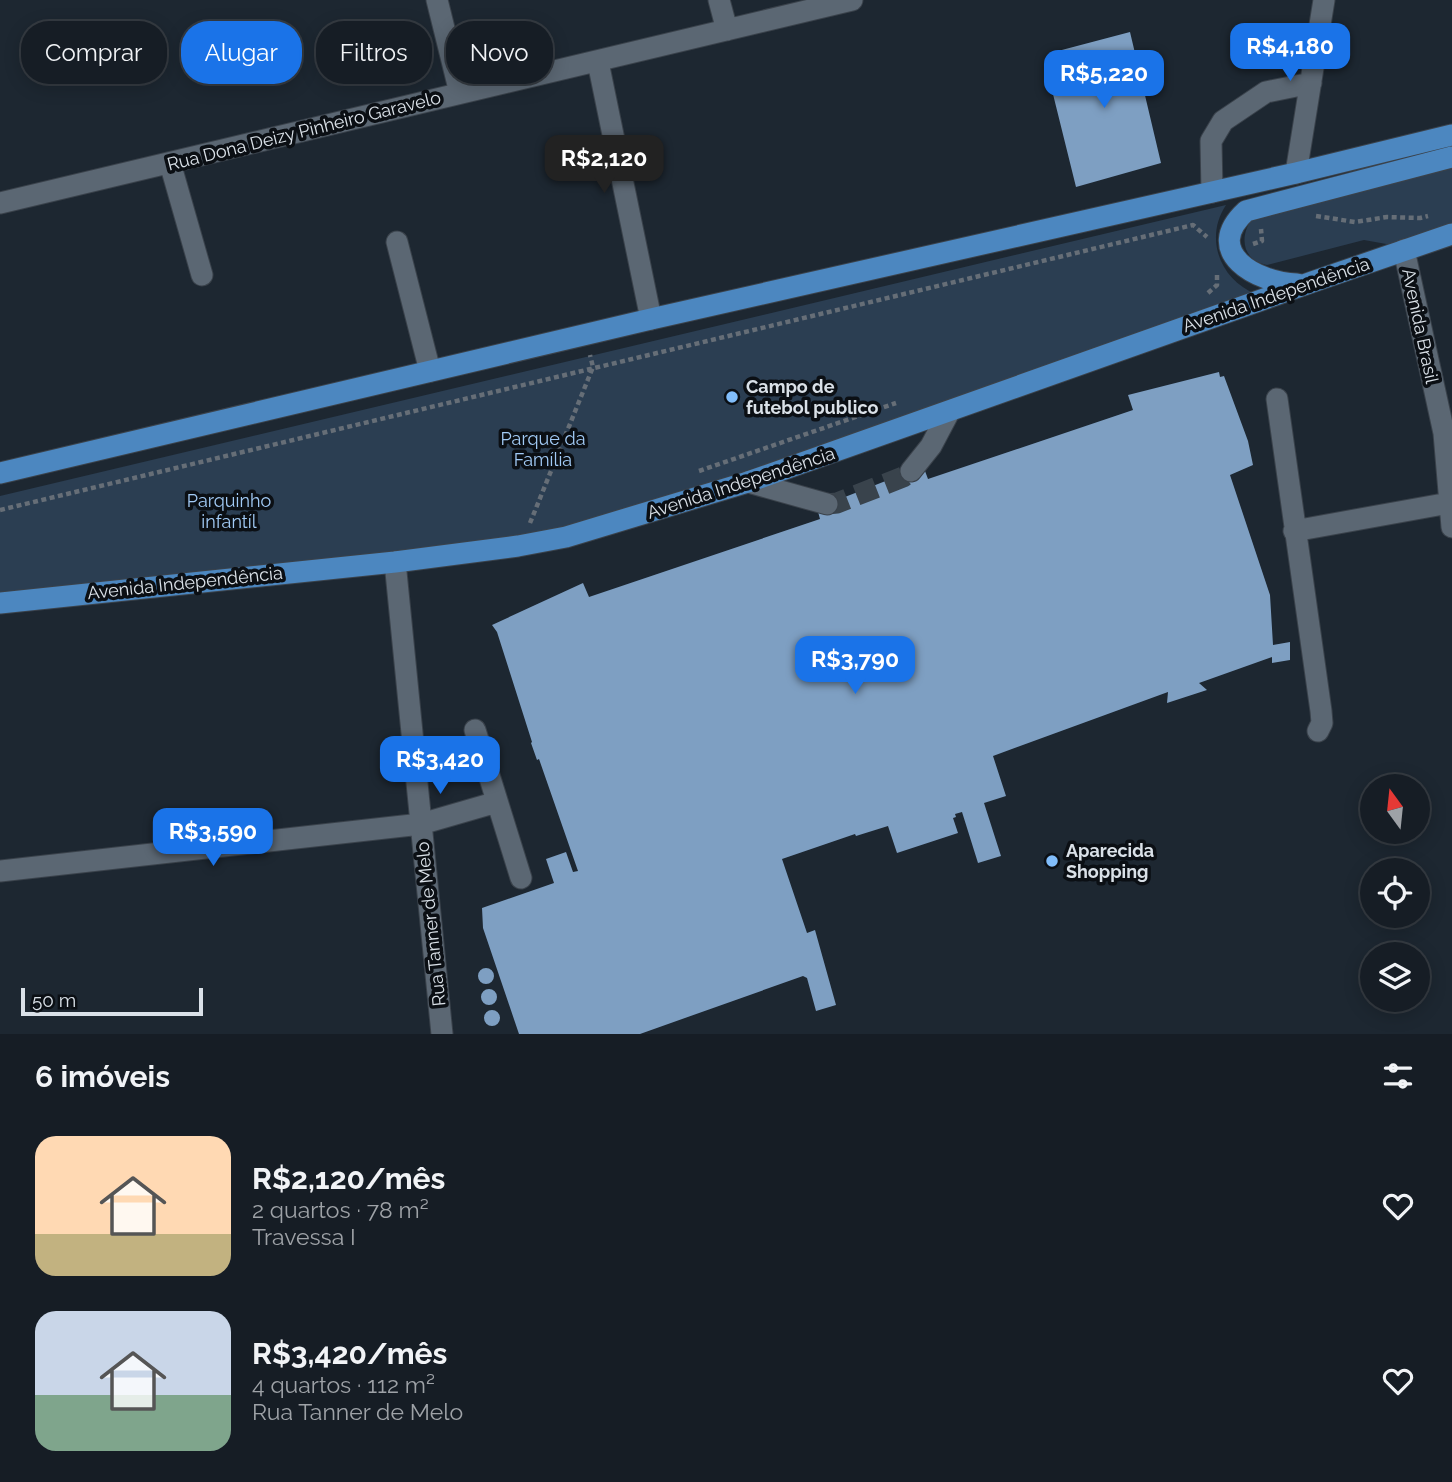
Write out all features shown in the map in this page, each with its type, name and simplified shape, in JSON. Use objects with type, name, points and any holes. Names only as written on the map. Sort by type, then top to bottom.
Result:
[{"type":"main road","points":[[0,473],[586,334],[1452,135]]},
{"type":"main road","points":[[1315,281],[1286,284],[1263,278],[1244,269],[1234,257],[1223,253],[1238,218],[1253,207],[1452,157]]},
{"type":"main road","name":"Avenida Independência","points":[[0,603],[396,562],[527,545],[612,525],[748,482],[1452,234]]},
{"type":"street","points":[[438,0],[460,93]]},
{"type":"street","points":[[719,0],[727,30]]},
{"type":"street","name":"Rua Dona Deizy Pinheiro Garavelo","points":[[0,203],[852,0]]},
{"type":"street","points":[[1296,173],[1324,0]]},
{"type":"street","points":[[598,62],[651,319]]},
{"type":"street","points":[[1212,192],[1211,141],[1223,121],[1266,92],[1311,83]]},
{"type":"street","points":[[170,163],[202,275]]},
{"type":"street","points":[[397,242],[430,371]]},
{"type":"street","name":"Avenida Brasil","points":[[1404,250],[1444,433],[1452,527]]},
{"type":"street","points":[[1277,399],[1321,711],[1322,723],[1318,731]]},
{"type":"street","points":[[911,471],[931,446],[949,412]]},
{"type":"street","points":[[748,482],[827,504]]},
{"type":"street","points":[[1294,531],[1449,503]]},
{"type":"street","name":"Rua Tanner de Melo","points":[[396,562],[442,1034]]},
{"type":"street","points":[[475,730],[521,878]]},
{"type":"street","points":[[0,871],[421,824],[498,802]]},
{"type":"path","points":[[1306,216],[1355,222],[1387,217],[1430,216]]},
{"type":"path","points":[[0,510],[1193,225],[1205,233],[1223,253]]},
{"type":"path","points":[[1223,253],[1262,241],[1260,230],[1263,226]]},
{"type":"path","points":[[1196,297],[1213,290],[1217,285],[1223,253]]},
{"type":"path","points":[[527,545],[531,521],[593,367],[586,334]]},
{"type":"path","points":[[696,472],[906,400]]},
{"type":"path","points":[[517,523],[543,517]]},
{"type":"green space","points":[[1452,165],[1452,225],[1392,245],[1364,240],[1267,265],[1251,258],[1247,252],[1246,230],[1255,215]]},
{"type":"green space","name":"Parque da Família","points":[[1226,205],[1216,231],[1219,257],[1233,279],[1256,294],[683,493],[563,527],[499,540],[390,555],[0,593],[0,496]]},
{"type":"building","points":[[1130,32],[1161,163],[1076,187],[1049,78],[1063,73],[1058,51]]},
{"type":"building","points":[[1219,372],[1220,377],[1224,376],[1248,441],[1253,465],[1230,475],[1270,595],[1273,645],[1290,642],[1290,660],[1272,663],[1272,657],[1199,683],[1207,690],[1167,703],[1168,692],[993,756],[1006,796],[984,803],[1001,856],[978,863],[962,812],[955,814],[956,817],[953,818],[958,833],[897,853],[888,826],[856,836],[855,834],[782,859],[807,933],[815,930],[836,1005],[816,1011],[807,978],[803,976],[640,1034],[519,1034],[483,928],[482,908],[554,883],[546,859],[566,852],[573,872],[578,871],[531,743],[497,632],[492,625],[583,583],[589,597],[820,519],[817,508],[911,471],[912,476],[925,471],[928,479],[1133,410],[1128,395]]},
{"type":"building","points":[[483,968],[489,968],[494,976],[492,982],[483,984],[478,979],[478,973]]},
{"type":"building","points":[[486,989],[492,989],[497,997],[495,1003],[486,1005],[481,1000],[481,994]]},
{"type":"building","points":[[489,1010],[495,1010],[500,1018],[498,1024],[489,1026],[484,1021],[484,1015]]},
{"type":"tunnel","points":[[827,504],[837,503],[903,477],[911,471]]},
{"type":"place","name":"Campo de futebol publico","points":[[732,397]]},
{"type":"place","name":"Aparecida Shopping","points":[[1052,861]]},
{"type":"park label","name":"Parquinho infantíl","points":[[229,511]]}]
